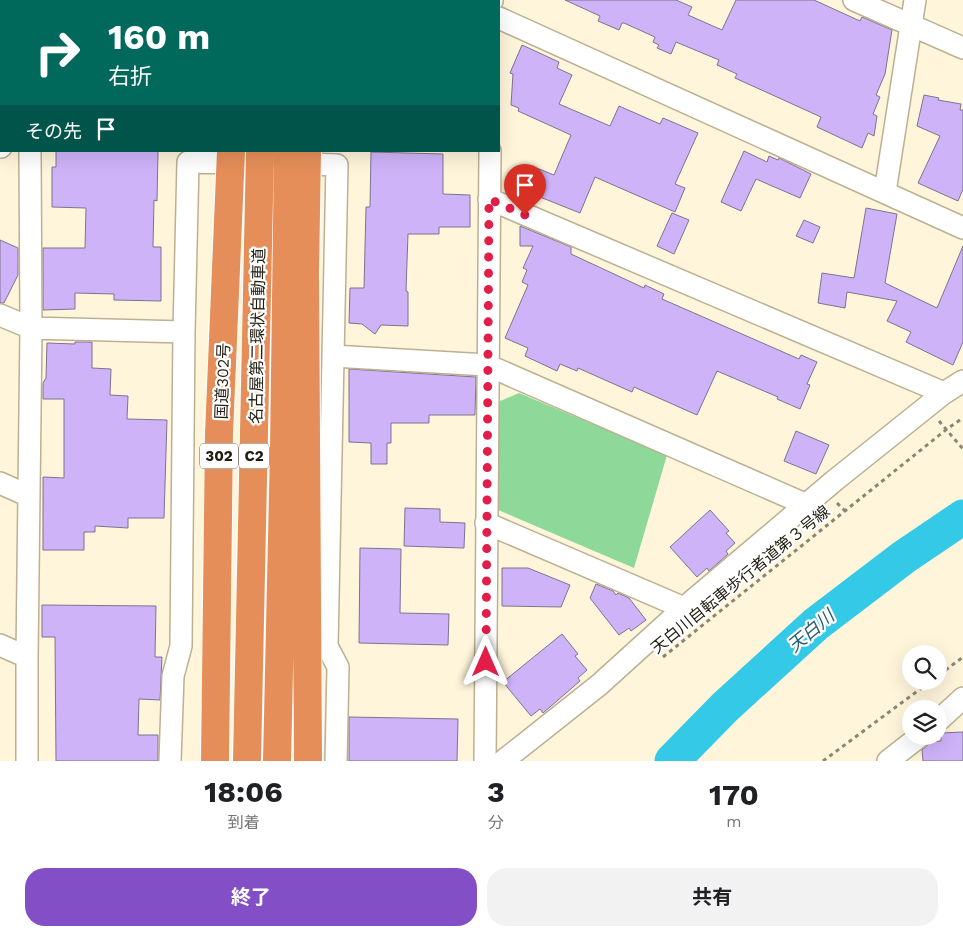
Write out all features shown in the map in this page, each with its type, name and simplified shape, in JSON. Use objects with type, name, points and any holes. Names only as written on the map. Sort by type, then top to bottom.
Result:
[{"type":"highway","name":"名古屋第二環状自動車道","points":[[247,761],[260,152]]},
{"type":"highway","name":"名古屋第二環状自動車道","points":[[277,761],[284,459],[300,156]]},
{"type":"highway","points":[[300,156],[305,272],[308,761]]},
{"type":"highway","name":"国道302号","points":[[215,761],[219,434],[231,157]]},
{"type":"street","points":[[854,0],[963,48]]},
{"type":"street","points":[[885,192],[916,0]]},
{"type":"street","points":[[500,18],[963,228]]},
{"type":"street","points":[[485,761],[490,152]]},
{"type":"street","points":[[24,154],[31,328],[27,761]]},
{"type":"street","points":[[300,156],[337,158],[327,646],[338,667],[336,761]]},
{"type":"street","points":[[170,761],[173,676],[181,646],[188,157],[231,157]]},
{"type":"street","points":[[489,199],[944,393]]},
{"type":"street","points":[[0,315],[31,328],[184,332]]},
{"type":"street","points":[[333,356],[487,365],[807,505]]},
{"type":"street","points":[[503,761],[600,685],[684,608],[807,505],[944,393],[963,381]]},
{"type":"street","points":[[0,483],[29,496]]},
{"type":"street","points":[[486,523],[684,608]]},
{"type":"street","points":[[0,646],[27,657]]},
{"type":"street","points":[[947,713],[963,698]]},
{"type":"street","points":[[888,761],[908,745]]},
{"type":"path","name":"天白川自転車歩行者道第３号線","points":[[655,663],[946,429],[963,418]]},
{"type":"path","points":[[946,429],[963,449]]},
{"type":"path","points":[[947,669],[963,658]]},
{"type":"path","points":[[823,761],[919,690]]},
{"type":"green space","points":[[519,393],[667,455],[634,568],[496,509],[498,402]]},
{"type":"building","points":[[565,0],[676,0],[692,7],[688,15],[722,30],[736,0],[814,0],[860,21],[862,17],[892,30],[885,74],[876,95],[880,97],[873,114],[877,116],[874,136],[868,133],[862,148],[817,127],[821,117],[735,78],[737,74],[717,65],[719,60],[676,42],[671,54],[657,48],[659,45],[653,42],[655,37],[624,23],[622,23],[619,30],[598,21],[600,16]]},
{"type":"building","points":[[522,45],[559,62],[557,68],[572,75],[559,104],[610,126],[619,106],[660,124],[663,118],[698,133],[675,184],[685,188],[675,212],[595,177],[580,213],[530,193],[534,184],[527,181],[534,167],[554,175],[571,135],[518,111],[519,108],[511,105],[513,74],[510,73]]},
{"type":"building","points":[[924,95],[939,98],[938,100],[961,104],[960,110],[963,110],[963,189],[958,201],[918,183],[940,136],[917,126]]},
{"type":"building","points":[[744,151],[767,162],[769,156],[778,160],[779,158],[811,174],[800,198],[756,179],[741,211],[721,202]]},
{"type":"building","points":[[56,152],[158,152],[157,201],[154,200],[153,247],[161,247],[161,301],[114,300],[114,294],[75,293],[75,309],[43,310],[43,248],[85,248],[86,208],[52,207],[52,167],[56,167]]},
{"type":"building","points":[[371,152],[443,154],[443,194],[470,195],[470,227],[439,227],[439,234],[408,234],[406,291],[408,292],[408,326],[381,325],[375,334],[362,324],[349,323],[350,288],[364,288],[366,207],[370,207]]},
{"type":"building","points":[[866,208],[897,214],[885,283],[937,308],[963,246],[963,342],[953,365],[906,342],[911,332],[887,321],[897,301],[847,292],[845,308],[818,303],[822,273],[854,278]]},
{"type":"building","points":[[672,213],[689,220],[674,254],[657,246]]},
{"type":"building","points":[[804,220],[820,227],[813,243],[796,236]]},
{"type":"building","points":[[520,226],[571,247],[571,254],[644,288],[645,285],[664,294],[662,299],[799,359],[801,355],[817,362],[807,384],[810,385],[800,409],[777,399],[778,397],[717,371],[697,415],[634,387],[632,392],[578,368],[577,371],[560,364],[557,371],[525,356],[528,348],[505,338],[528,285],[522,282],[527,270],[523,268],[533,246],[520,246]]},
{"type":"building","points":[[0,240],[18,248],[18,275],[4,303],[0,303]]},
{"type":"building","points":[[75,342],[92,342],[92,368],[111,369],[110,395],[128,396],[127,419],[167,420],[164,518],[128,518],[128,528],[95,526],[95,532],[84,532],[84,550],[43,550],[43,477],[64,478],[64,399],[43,399],[47,343],[75,344]]},
{"type":"building","points":[[349,369],[476,377],[475,415],[429,415],[429,423],[391,423],[391,443],[387,443],[387,464],[371,464],[371,443],[349,442]]},
{"type":"building","points":[[796,431],[829,445],[816,474],[784,461]]},
{"type":"building","points":[[405,508],[440,509],[440,522],[465,523],[464,548],[404,546]]},
{"type":"building","points":[[710,510],[729,531],[726,533],[735,543],[726,551],[728,554],[709,571],[707,568],[697,577],[670,547]]},
{"type":"building","points":[[360,548],[401,549],[400,613],[449,614],[448,645],[359,643]]},
{"type":"building","points":[[502,568],[528,568],[570,585],[561,607],[502,606]]},
{"type":"building","points":[[596,584],[613,591],[616,595],[618,593],[629,598],[646,620],[631,631],[629,628],[619,635],[590,598]]},
{"type":"building","points":[[42,605],[156,606],[155,657],[162,657],[160,700],[139,699],[138,735],[158,735],[158,761],[56,761],[55,637],[42,637]]},
{"type":"building","points":[[562,634],[578,654],[575,656],[587,670],[578,678],[580,681],[543,713],[540,709],[531,716],[503,682]]},
{"type":"building","points":[[349,717],[458,719],[457,761],[349,761]]},
{"type":"building","points":[[963,732],[963,761],[923,761],[922,750],[928,745],[947,745],[947,733]]},
{"type":"waterway","name":"天白川","points":[[672,761],[725,707],[816,624],[904,557],[963,517]]},
{"type":"route","points":[[486,662],[489,199],[525,215]]}]
